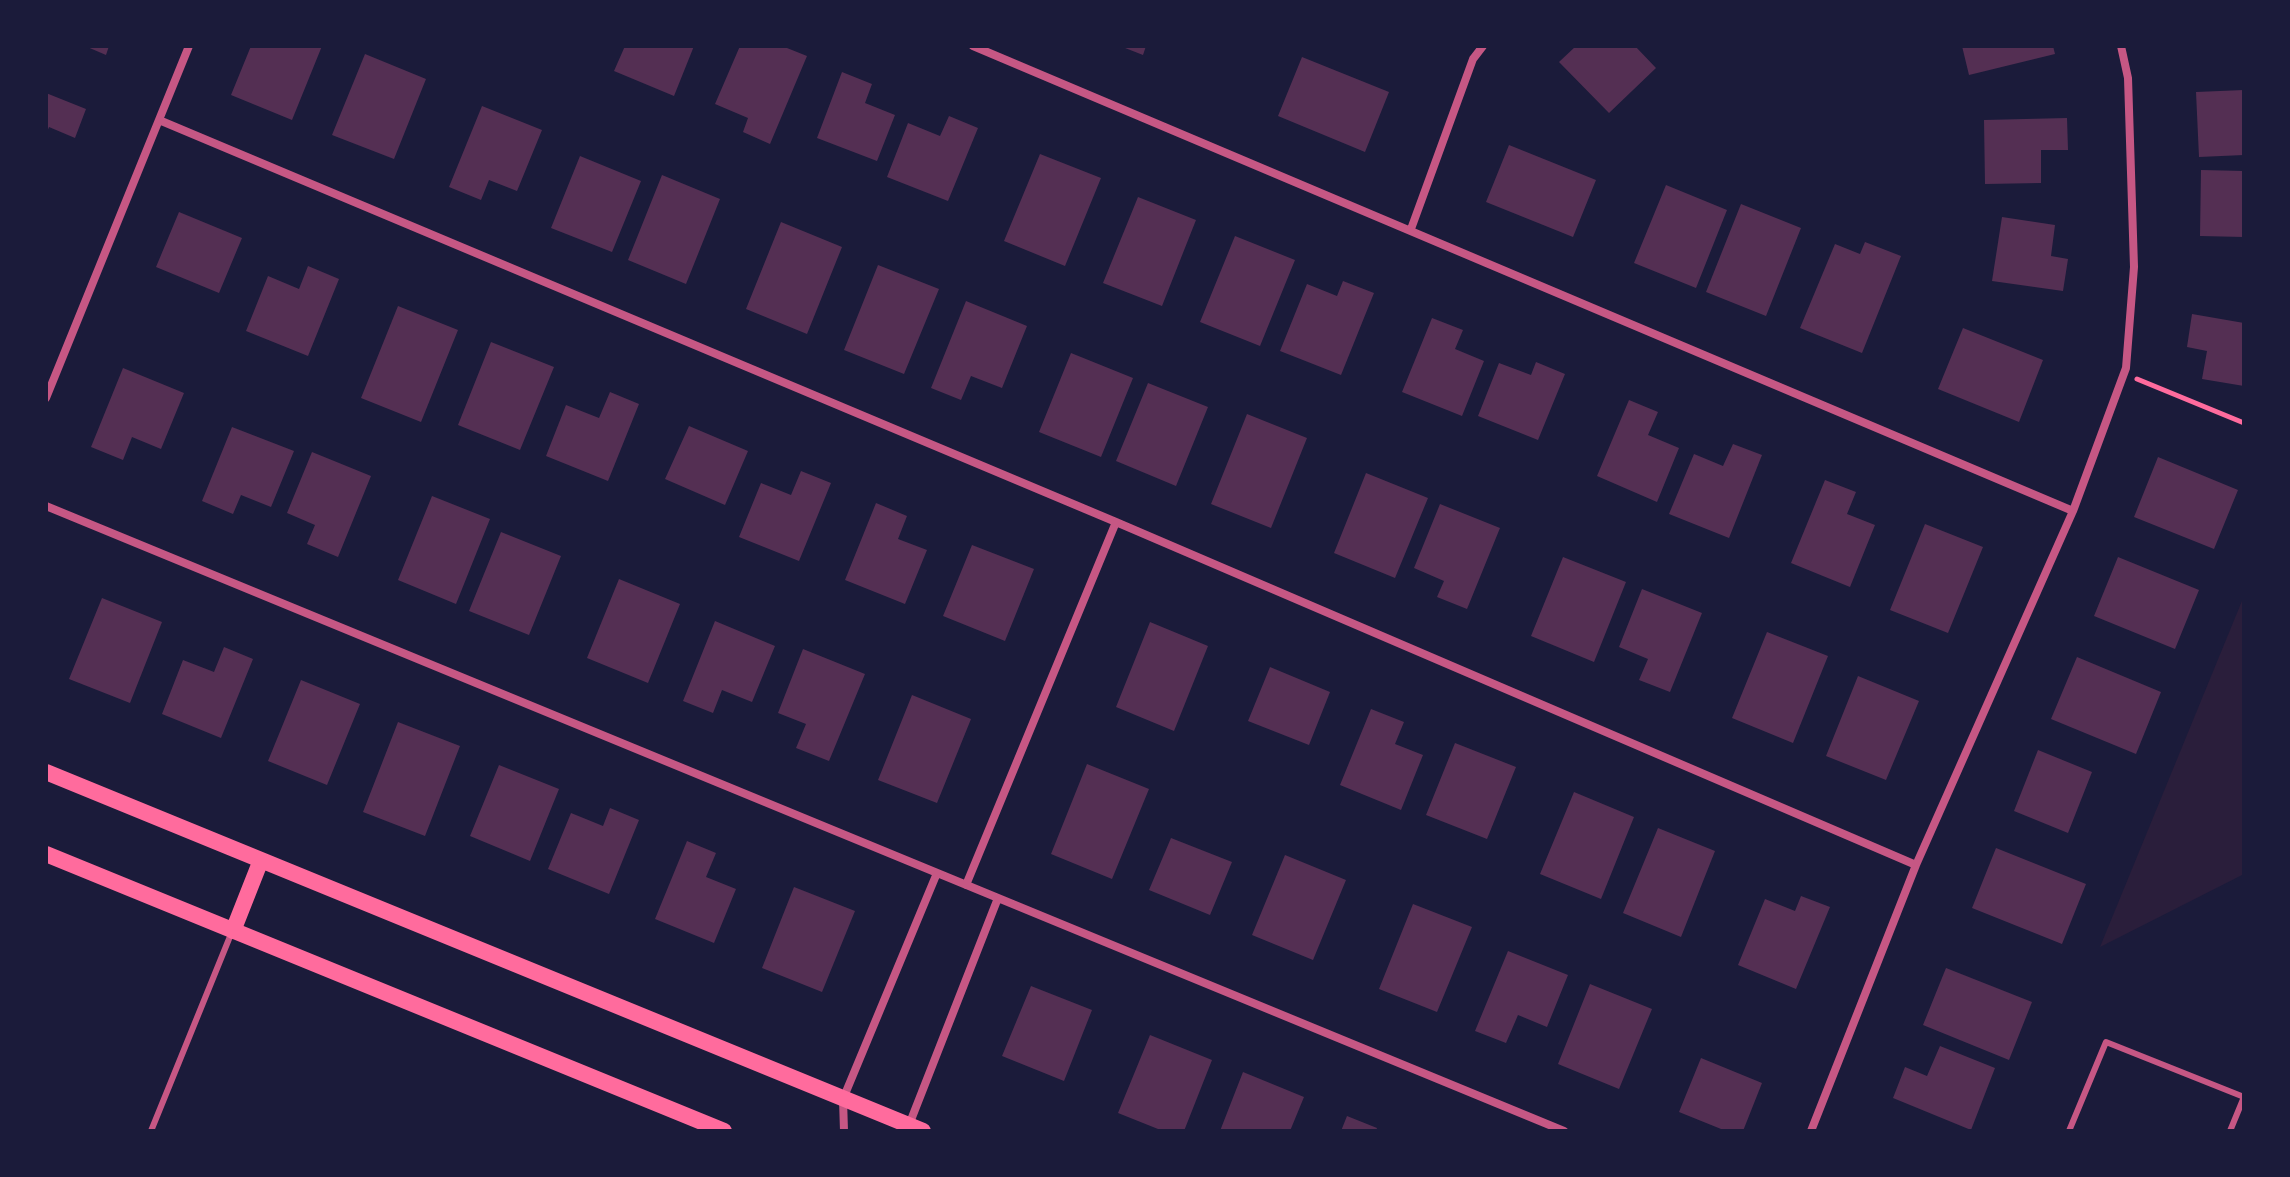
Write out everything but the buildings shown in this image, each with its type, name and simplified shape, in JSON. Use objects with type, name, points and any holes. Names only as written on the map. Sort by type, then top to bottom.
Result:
[{"type":"main road","points":[[46,772],[911,1129]]},
{"type":"main road","points":[[46,854],[724,1131]]},
{"type":"main road","points":[[233,931],[261,860]]},
{"type":"street","points":[[46,398],[189,46]]},
{"type":"street","points":[[1411,229],[1473,59],[1483,46]]},
{"type":"street","points":[[1811,1131],[1916,865],[2073,511],[2124,374],[2134,267],[2128,78],[2121,46]]},
{"type":"street","points":[[977,47],[2073,511]]},
{"type":"street","points":[[159,120],[1116,522],[1916,865]]},
{"type":"street","points":[[46,506],[1564,1131]]},
{"type":"street","points":[[966,885],[1116,522]]},
{"type":"street","points":[[844,1131],[843,1099],[937,873]]},
{"type":"street","points":[[911,1129],[998,898]]},
{"type":"lane","points":[[151,1131],[233,931]]},
{"type":"lane","points":[[2069,1131],[2106,1042],[2244,1097],[2230,1131]]},
{"type":"path","points":[[2124,374],[2244,423]]},
{"type":"shaded area","points":[[2244,596],[2244,874],[2100,947]]}]
